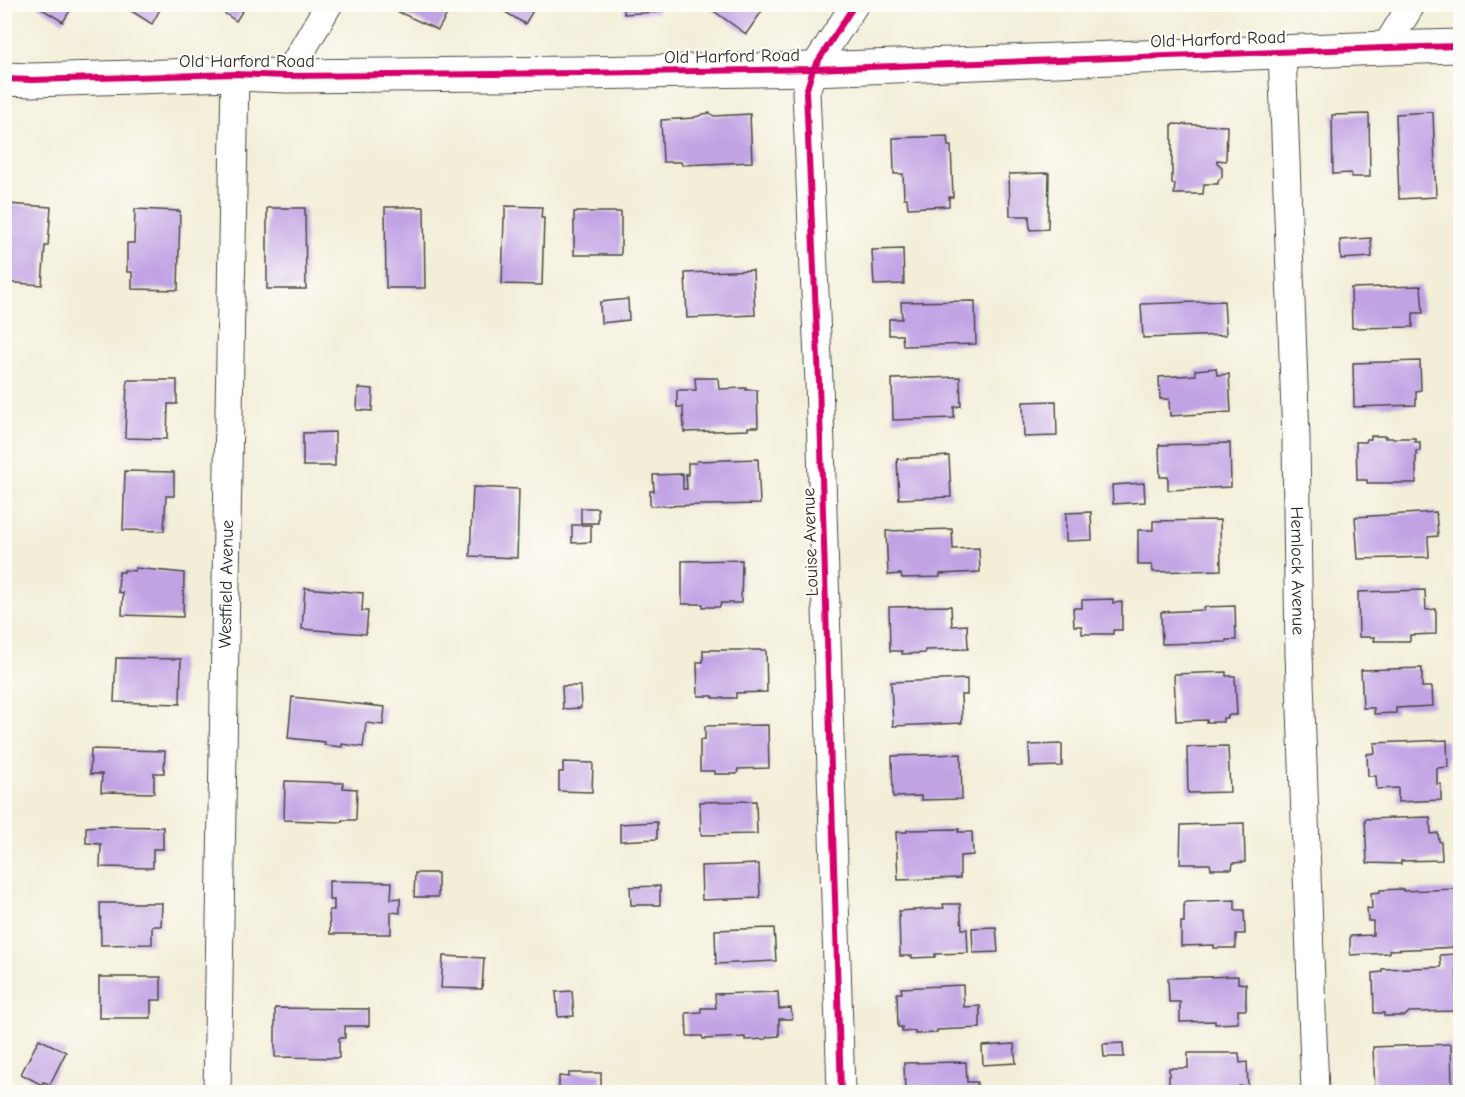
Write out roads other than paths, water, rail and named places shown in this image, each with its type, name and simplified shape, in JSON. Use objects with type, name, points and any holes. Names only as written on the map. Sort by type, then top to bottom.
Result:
[{"type":"street","points":[[287,76],[329,4]]},
{"type":"street","name":"Louise Avenue","points":[[842,1092],[820,393],[806,92],[813,69],[855,4]]},
{"type":"street","points":[[1385,48],[1412,4]]},
{"type":"street","name":"Old Harford Road","points":[[4,79],[235,74],[287,76],[580,74],[813,69],[1461,46]]},
{"type":"street","name":"Hemlock Avenue","points":[[1282,51],[1295,415],[1299,654],[1315,1092]]},
{"type":"street","name":"Westfield Avenue","points":[[217,1092],[235,74]]}]
